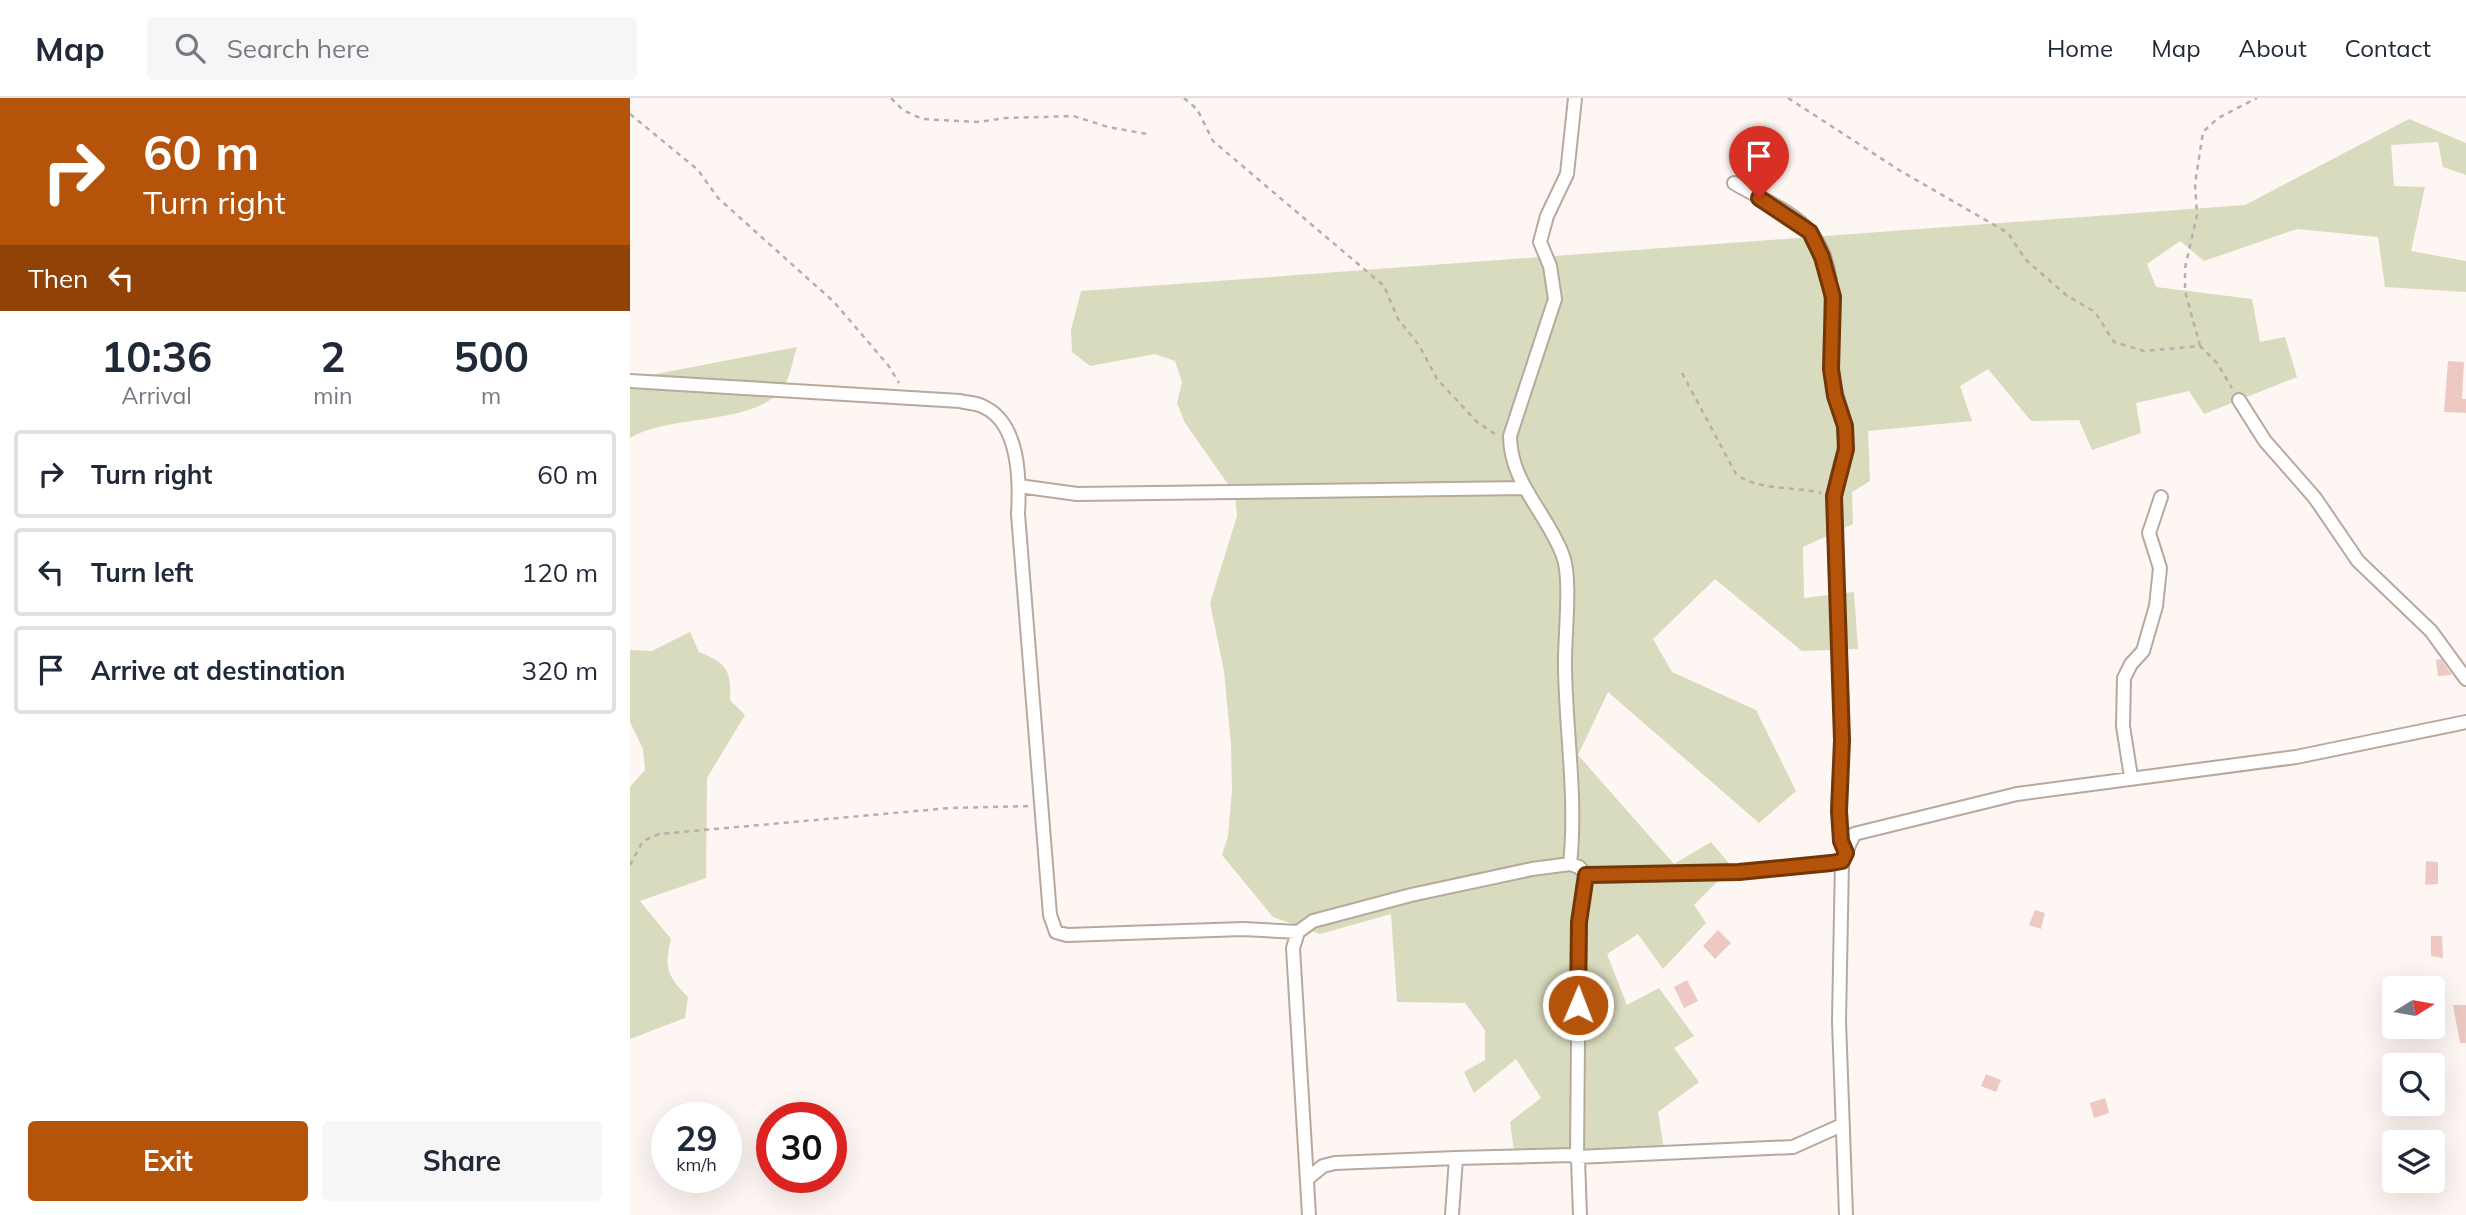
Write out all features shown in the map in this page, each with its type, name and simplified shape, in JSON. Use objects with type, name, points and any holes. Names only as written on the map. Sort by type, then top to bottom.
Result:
[{"type":"street","points":[[1570,864],[1574,826],[1565,678],[1564,557],[1524,488],[1510,454],[1510,444],[1527,379],[1547,329],[1555,299],[1550,267],[1540,242],[1547,216],[1567,174],[1576,98]]},
{"type":"street","points":[[1734,183],[1810,232],[1822,257],[1833,297],[1833,382],[1845,426],[1846,449],[1834,496],[1842,740],[1839,811],[1844,857],[1839,1021],[1846,1215]]},
{"type":"street","points":[[630,381],[908,398],[983,406],[1002,422],[1016,456],[1019,486],[1017,514],[1040,805],[1050,915],[1055,932],[1067,935],[1244,929],[1298,932]]},
{"type":"street","points":[[2239,400],[2265,441],[2315,498],[2358,561],[2431,631],[2466,680]]},
{"type":"street","points":[[1019,486],[1077,494],[1524,488]]},
{"type":"street","points":[[2131,777],[2123,726],[2124,678],[2131,664],[2143,651],[2157,606],[2160,568],[2149,533],[2161,497]]},
{"type":"street","points":[[1844,857],[1854,834],[2017,794],[2296,757],[2466,722]]},
{"type":"street","points":[[1586,875],[1739,872],[1844,857]]},
{"type":"street","points":[[1309,1215],[1293,948],[1298,932],[1313,921],[1411,895],[1532,869],[1570,864],[1579,867],[1586,875],[1579,922],[1577,1157],[1580,1215]]},
{"type":"street","points":[[1307,1179],[1323,1166],[1335,1163],[1577,1157],[1793,1147],[1842,1125]]},
{"type":"street","points":[[1452,1215],[1456,1158]]},
{"type":"path","points":[[891,98],[904,110],[922,119],[979,122],[1006,118],[1073,116],[1108,127],[1147,134]]},
{"type":"path","points":[[1184,98],[1197,109],[1213,141],[1384,286],[1398,318],[1419,345],[1437,379],[1477,422],[1510,444]]},
{"type":"path","points":[[1788,98],[1899,170],[2008,233],[2025,259],[2066,295],[2095,312],[2114,342],[2144,351],[2200,346]]},
{"type":"path","points":[[2239,400],[2217,363],[2200,346],[2185,291],[2185,268],[2197,215],[2195,184],[2203,132],[2218,118],[2257,98]]},
{"type":"path","points":[[630,114],[698,170],[718,198],[834,302],[888,365],[908,398]]},
{"type":"path","points":[[1682,373],[1736,474],[1748,484],[1802,488],[1834,496]]},
{"type":"path","points":[[630,865],[643,841],[659,834],[950,808],[1040,805]]},
{"type":"green space","points":[[2409,119],[2466,143],[2466,175],[2443,167],[2438,142],[2391,145],[2394,186],[2425,187],[2411,251],[2466,261],[2466,292],[2385,287],[2378,237],[2297,229],[2204,261],[2180,241],[2147,264],[2156,287],[2252,299],[2260,342],[2285,337],[2297,377],[2204,414],[2189,391],[2136,403],[2141,433],[2092,450],[2079,420],[2031,421],[1988,369],[1960,386],[1972,421],[1868,431],[1870,481],[1852,492],[1853,524],[1803,547],[1804,598],[1854,592],[1858,649],[1802,651],[1715,579],[1653,639],[1672,672],[1756,710],[1796,791],[1759,823],[1608,692],[1578,755],[1674,864],[1711,842],[1732,867],[1694,905],[1706,923],[1663,969],[1638,934],[1607,954],[1627,1005],[1659,988],[1694,1036],[1674,1048],[1699,1082],[1658,1112],[1665,1156],[1516,1165],[1510,1122],[1541,1098],[1516,1059],[1474,1093],[1464,1072],[1485,1060],[1485,1030],[1465,1003],[1397,1002],[1391,914],[1320,934],[1273,917],[1222,855],[1228,836],[1232,790],[1231,745],[1224,671],[1210,603],[1237,516],[1235,494],[1185,423],[1177,403],[1182,382],[1175,361],[1155,354],[1090,366],[1072,352],[1071,330],[1081,291],[2245,205]]},
{"type":"green space","points":[[797,347],[783,388],[770,400],[752,409],[667,425],[630,438],[630,379]]},
{"type":"green space","points":[[690,632],[699,652],[716,660],[725,669],[730,681],[730,700],[745,715],[707,778],[706,878],[640,901],[671,939],[669,971],[688,997],[685,1018],[630,1039],[630,787],[645,770],[643,749],[630,722],[630,650],[652,651]]},
{"type":"building","points":[[2448,361],[2464,362],[2462,399],[2466,399],[2466,413],[2444,412]]},
{"type":"building","points":[[2441,659],[2452,675],[2438,676],[2436,660]]},
{"type":"building","points":[[2426,861],[2438,862],[2438,884],[2425,885]]},
{"type":"building","points":[[2035,910],[2045,913],[2041,929],[2029,925]]},
{"type":"building","points":[[1718,930],[1731,943],[1715,959],[1703,946]]},
{"type":"building","points":[[2431,936],[2442,936],[2443,958],[2431,956]]},
{"type":"building","points":[[1687,980],[1698,1001],[1684,1008],[1674,987]]},
{"type":"building","points":[[2453,1005],[2466,1005],[2466,1043],[2460,1043]]},
{"type":"building","points":[[1986,1074],[2001,1080],[1996,1092],[1981,1086]]},
{"type":"building","points":[[2105,1098],[2109,1113],[2094,1118],[2090,1103]]},
{"type":"route","points":[[1578,1005],[1579,922],[1586,875],[1739,872],[1831,863],[1842,861],[1846,853],[1841,841],[1839,811],[1842,740],[1834,496],[1846,449],[1845,426],[1835,396],[1831,369],[1833,297],[1822,257],[1810,232],[1759,198]]}]
